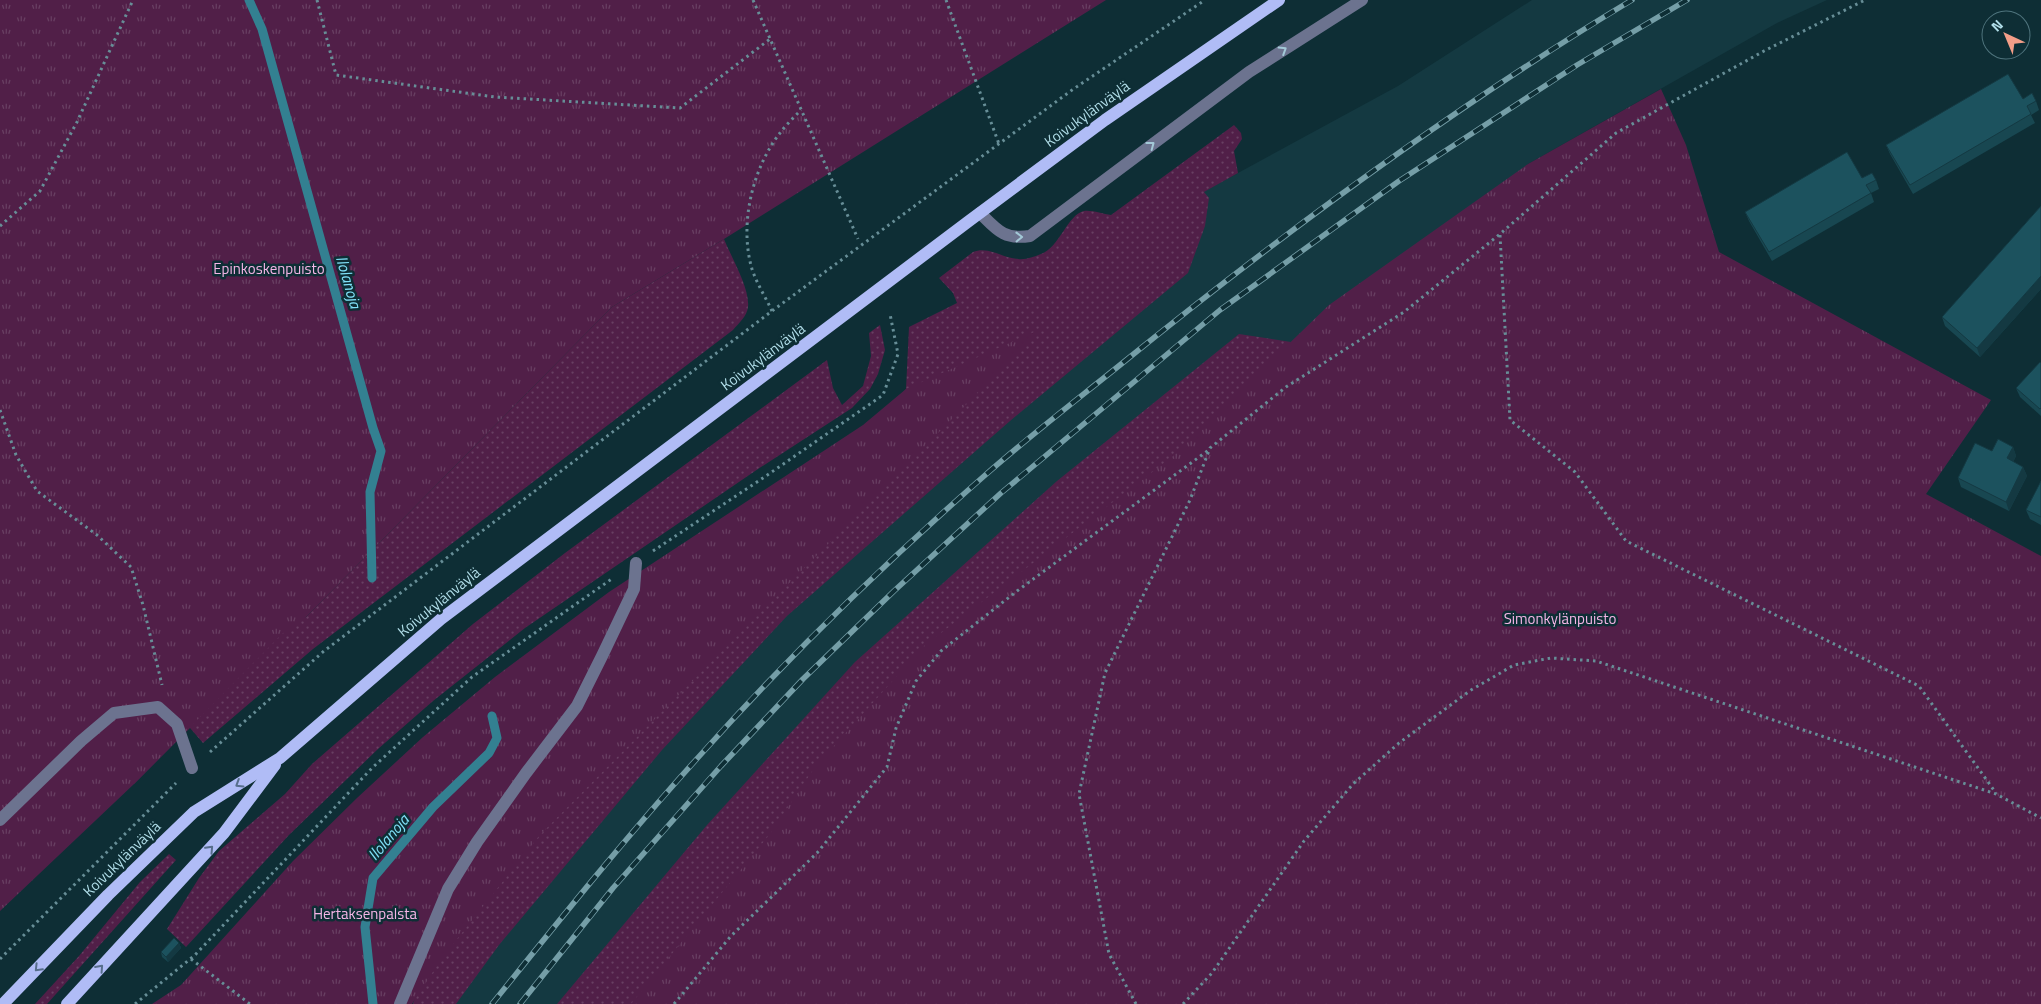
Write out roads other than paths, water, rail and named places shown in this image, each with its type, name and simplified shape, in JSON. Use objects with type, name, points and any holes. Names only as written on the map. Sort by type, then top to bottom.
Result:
[{"type":"main road","name":"Koivukylänväylä","points":[[3,1004],[108,895],[194,812],[280,758],[441,619],[1105,120],[1278,0]]},
{"type":"main road","name":"Koivukylänväylä","points":[[67,1004],[224,833],[280,758]]},
{"type":"lane","points":[[980,213],[1000,233],[1015,239],[1030,236],[1249,72],[1362,0]]},
{"type":"lane","points":[[400,1004],[448,889],[477,842],[581,698],[634,589],[636,563]]},
{"type":"lane","points":[[0,820],[81,741],[114,714],[158,707],[177,724],[192,768]]},
{"type":"waterway","name":"Ilolanoja","points":[[249,0],[262,29],[381,451],[370,492],[372,578]]},
{"type":"waterway","name":"Ilolanoja","points":[[373,1004],[365,927],[373,878],[433,807],[489,753],[497,738],[492,716]]},
{"type":"railway","points":[[492,1004],[623,844],[737,715],[839,610],[910,542],[983,477],[1181,316],[1306,220],[1499,84],[1632,0]]},
{"type":"railway","points":[[520,1004],[613,888],[721,766],[803,679],[894,591],[1001,493],[1220,310],[1399,181],[1577,65],[1687,0]]},
{"type":"park label","name":"Epinkoskenpuisto","points":[[269,269]]},
{"type":"park label","name":"Simonkylänpuisto","points":[[1560,619]]},
{"type":"park label","name":"Hertaksenpalsta","points":[[365,914]]}]
